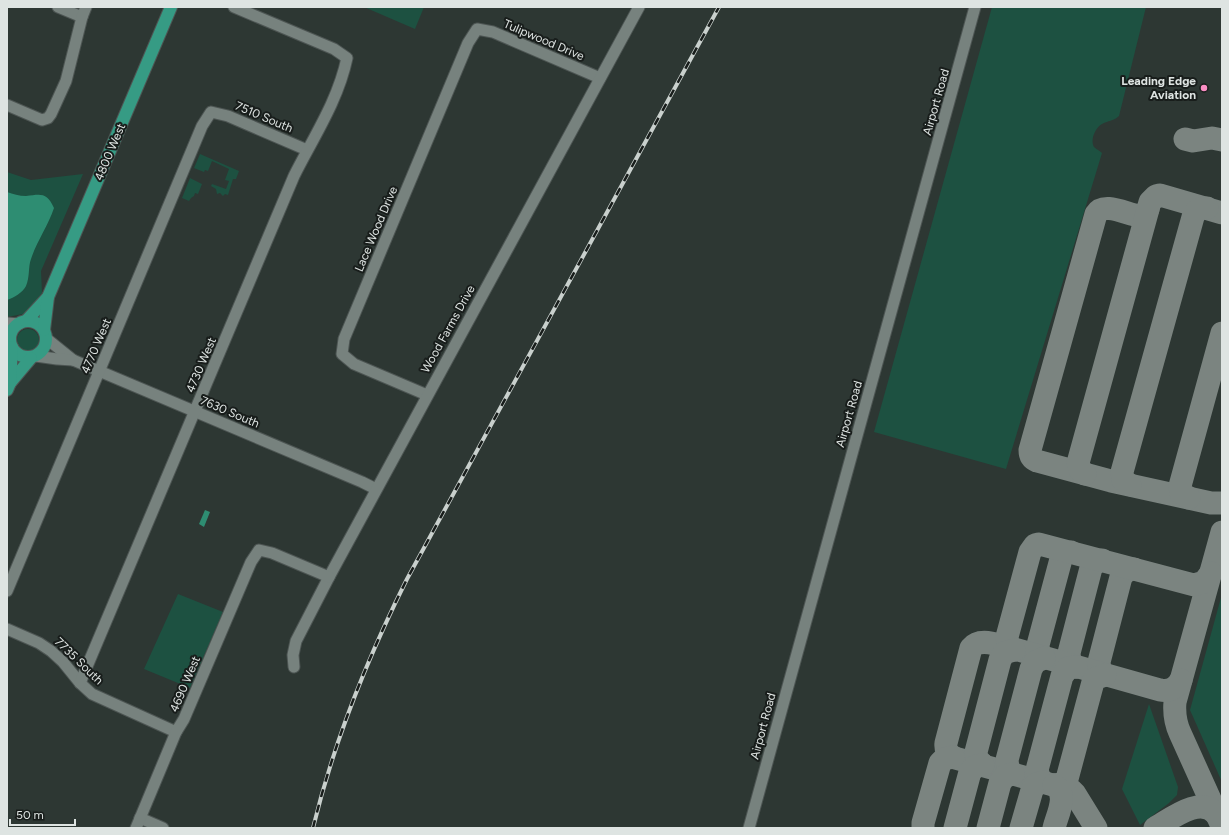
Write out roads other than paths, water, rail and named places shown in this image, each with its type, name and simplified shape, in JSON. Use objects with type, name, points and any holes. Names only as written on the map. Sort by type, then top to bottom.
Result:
[{"type":"main road","name":"4800 West","points":[[8,386],[33,357],[44,349],[48,297],[171,7]]},
{"type":"main road","name":"4800 West","points":[[8,386],[10,341],[13,330],[17,323],[48,297]]},
{"type":"main road","points":[[17,323],[36,323],[45,334]]},
{"type":"main road","points":[[10,341],[16,353],[20,356],[33,357]]},
{"type":"street","points":[[7,105],[42,120],[48,118],[51,114],[66,81],[84,12],[58,7]]},
{"type":"street","name":"4730 West","points":[[80,683],[294,176],[329,108],[344,72],[347,58],[334,49],[234,7]]},
{"type":"street","name":"Wood Farms Drive","points":[[294,667],[293,655],[296,641],[329,577],[427,394],[639,7]]},
{"type":"street","name":"Airport Road","points":[[749,828],[976,7]]},
{"type":"street","name":"Tulipwood Drive","points":[[477,28],[492,32],[600,78]]},
{"type":"street","name":"Lace Wood Drive","points":[[427,394],[354,364],[342,354],[344,339],[468,42],[477,28]]},
{"type":"street","name":"7510 South","points":[[211,112],[228,116],[307,150]]},
{"type":"street","name":"4770 West","points":[[7,591],[202,126],[211,112]]},
{"type":"street","name":"7630 South","points":[[45,334],[73,360]]},
{"type":"street","name":"7630 South","points":[[33,357],[73,360],[376,489]]},
{"type":"street","name":"4690 West","points":[[138,823],[176,732],[184,719],[251,562],[259,550],[272,553],[329,577]]},
{"type":"street","name":"7735 South","points":[[7,628],[39,642],[51,651],[63,662],[80,683],[97,696],[166,726],[176,732]]},
{"type":"street","points":[[138,823],[163,828]]},
{"type":"railway","points":[[313,828],[321,796],[341,732],[365,670],[392,609],[719,7]]},
{"type":"place","name":"Leading Edge Aviation","points":[[1204,88]]}]
